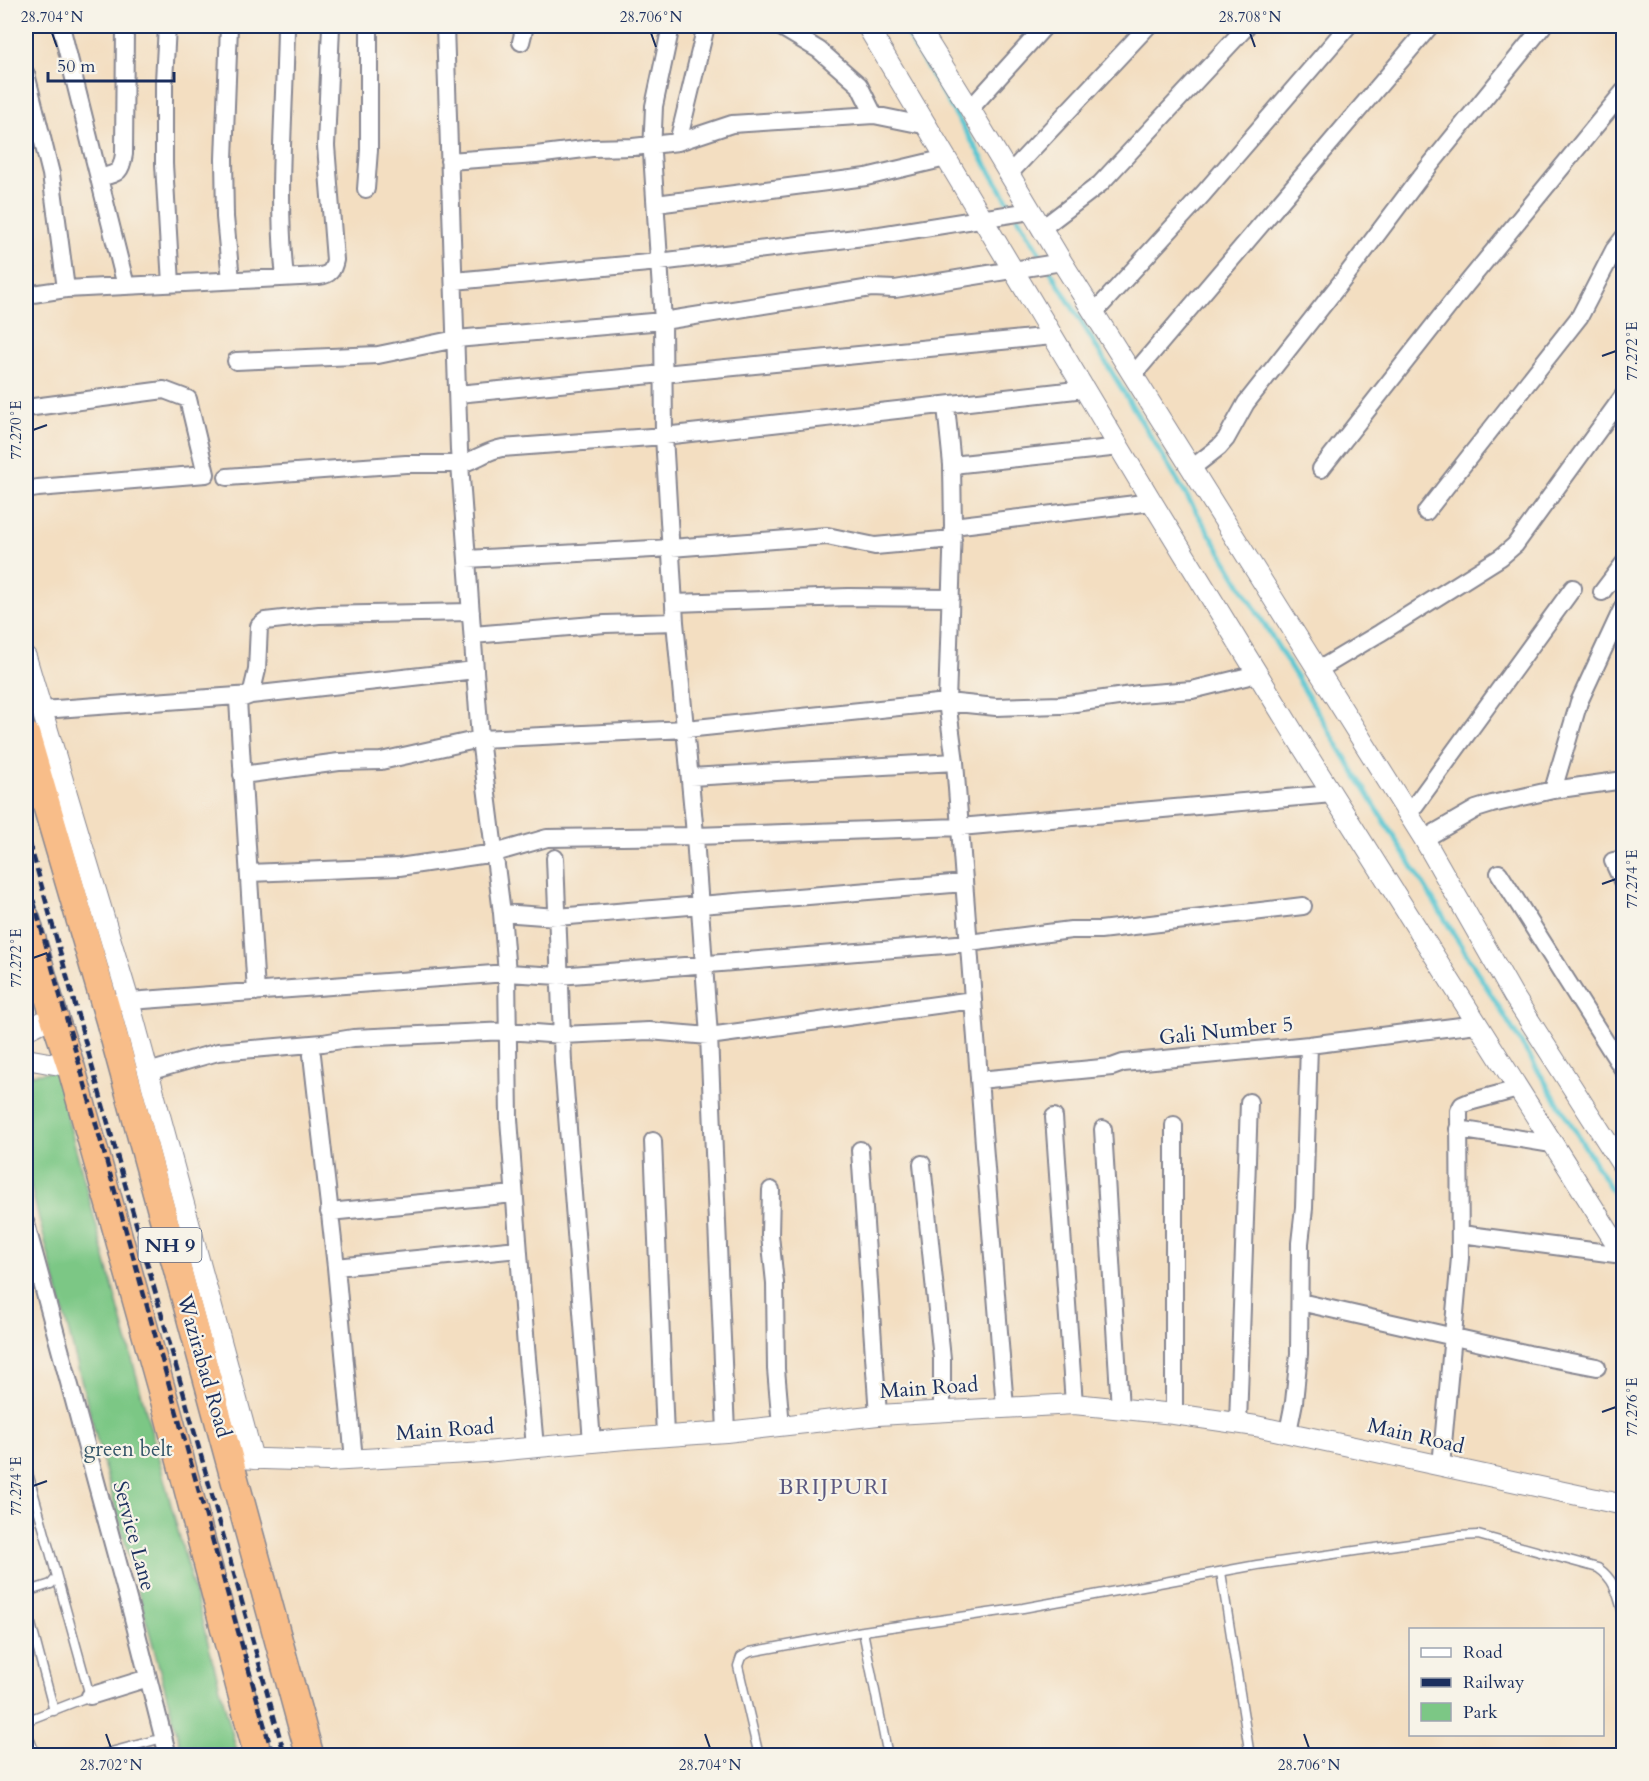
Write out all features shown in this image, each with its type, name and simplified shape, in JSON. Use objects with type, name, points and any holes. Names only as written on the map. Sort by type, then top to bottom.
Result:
[{"type":"highway","name":"Wazirabad Road","points":[[26,735],[116,1002],[242,1458],[310,1755]]},
{"type":"highway","name":"NH 9","points":[[26,918],[168,1413],[258,1755]]},
{"type":"street","points":[[61,26],[126,286]]},
{"type":"street","points":[[99,178],[120,171],[124,154],[124,26]]},
{"type":"street","points":[[167,26],[164,81],[164,164],[171,284]]},
{"type":"street","points":[[228,26],[224,159],[225,218],[231,280]]},
{"type":"street","points":[[285,278],[280,183],[286,26]]},
{"type":"street","points":[[26,296],[66,290],[326,275],[334,267],[335,260],[326,146],[331,26]]},
{"type":"street","points":[[366,189],[369,150],[369,26]]},
{"type":"street","points":[[445,26],[460,464],[480,739],[495,853],[507,973],[509,1119],[535,1448]]},
{"type":"street","points":[[521,42],[525,26]]},
{"type":"street","points":[[671,26],[654,106],[653,145],[663,321],[664,436],[675,622],[695,836],[709,1036],[726,1432]]},
{"type":"street","points":[[678,142],[706,26]]},
{"type":"street","points":[[779,26],[819,50],[859,85],[874,115]]},
{"type":"street","points":[[867,26],[1257,674],[1623,1256]]},
{"type":"street","points":[[918,26],[1041,229],[1424,839],[1514,995],[1623,1168]]},
{"type":"street","points":[[970,109],[1045,26]]},
{"type":"street","points":[[1009,174],[1148,26]]},
{"type":"street","points":[[1041,229],[1100,184],[1247,26]]},
{"type":"street","points":[[1094,313],[1203,194],[1348,26]]},
{"type":"street","points":[[1133,375],[1430,26]]},
{"type":"street","points":[[1192,468],[1226,440],[1246,403],[1418,180],[1543,26]]},
{"type":"street","points":[[26,74],[51,174],[66,290]]},
{"type":"street","points":[[1321,468],[1623,91]]},
{"type":"street","points":[[449,161],[678,142],[732,124],[874,115],[928,126]]},
{"type":"street","points":[[656,204],[866,177],[946,158]]},
{"type":"street","points":[[454,281],[659,262],[880,235],[1031,211]]},
{"type":"street","points":[[1426,512],[1580,316],[1623,237]]},
{"type":"street","points":[[236,361],[378,355],[456,339],[663,321],[871,288],[895,289],[1062,262]]},
{"type":"street","points":[[458,394],[1053,336]]},
{"type":"street","points":[[227,477],[406,464],[460,464],[502,448],[664,436],[1085,389]]},
{"type":"street","points":[[26,408],[164,390],[188,399],[206,474],[26,490]]},
{"type":"street","points":[[1318,669],[1501,557],[1515,545],[1623,394]]},
{"type":"street","points":[[946,405],[952,465],[953,532],[947,702],[955,762],[1005,1407]]},
{"type":"street","points":[[952,465],[1120,447]]},
{"type":"street","points":[[467,559],[671,548],[827,536],[875,546],[1152,502]]},
{"type":"street","points":[[1602,592],[1623,563]]},
{"type":"street","points":[[1408,815],[1574,588]]},
{"type":"street","points":[[674,603],[848,597],[951,598]]},
{"type":"street","points":[[1553,790],[1579,702],[1623,607]]},
{"type":"street","points":[[251,694],[257,670],[259,626],[265,621],[319,615],[471,612]]},
{"type":"street","points":[[472,635],[605,624],[675,622]]},
{"type":"street","points":[[26,657],[42,710],[116,1002],[148,1072],[242,1458]]},
{"type":"street","points":[[42,710],[251,694],[475,670]]},
{"type":"street","points":[[242,775],[339,762],[381,761],[480,739],[686,729],[947,702],[996,707],[1061,705],[1139,694],[1192,690],[1257,674]]},
{"type":"street","points":[[251,694],[238,700],[256,992]]},
{"type":"street","points":[[690,777],[955,762]]},
{"type":"street","points":[[1424,839],[1476,809],[1553,790],[1623,780]]},
{"type":"street","points":[[249,873],[399,867],[495,853],[547,837],[695,836],[960,827],[1332,794]]},
{"type":"street","points":[[555,858],[562,1035],[592,1442]]},
{"type":"street","points":[[1623,859],[1613,861],[1623,885]]},
{"type":"street","points":[[1499,873],[1623,1071]]},
{"type":"street","points":[[502,914],[557,917],[964,883]]},
{"type":"street","points":[[116,1002],[507,973],[559,976],[969,944],[1071,930],[1100,930],[1303,906]]},
{"type":"street","points":[[148,1072],[218,1052],[323,1043],[353,1038],[507,1031],[562,1035],[649,1031],[709,1036],[973,1000]]},
{"type":"street","points":[[26,1030],[54,1016]]},
{"type":"street","name":"Gali Number 5","points":[[979,1080],[1309,1045],[1477,1024]]},
{"type":"street","points":[[1288,1432],[1299,1354],[1300,1243],[1304,1208],[1309,1045]]},
{"type":"street","points":[[312,1055],[336,1267],[354,1460]]},
{"type":"street","points":[[26,1061],[32,1060],[70,1067]]},
{"type":"street","points":[[1441,1466],[1460,1258],[1459,1111],[1462,1105],[1469,1102],[1518,1089]]},
{"type":"street","points":[[1238,1423],[1250,1102]]},
{"type":"street","points":[[1054,1117],[1074,1404]]},
{"type":"street","points":[[1174,1125],[1174,1414]]},
{"type":"street","points":[[1103,1129],[1120,1409]]},
{"type":"street","points":[[1458,1129],[1552,1144]]},
{"type":"street","points":[[653,1141],[665,1436]]},
{"type":"street","points":[[860,1150],[878,1415]]},
{"type":"street","points":[[922,1164],[942,1359],[942,1410]]},
{"type":"street","points":[[771,1190],[770,1235],[775,1283],[776,1369],[781,1426]]},
{"type":"street","points":[[328,1212],[514,1194]]},
{"type":"street","name":"Service Lane","points":[[26,1224],[168,1755]]},
{"type":"street","points":[[1461,1233],[1623,1256]]},
{"type":"street","points":[[336,1267],[518,1249]]},
{"type":"street","points":[[1300,1302],[1529,1354],[1597,1367]]},
{"type":"street","name":"Main Road","points":[[242,1458],[329,1461],[485,1452],[726,1432],[878,1415],[1074,1404],[1174,1414],[1288,1432],[1623,1505]]},
{"type":"street","points":[[90,1696],[148,1678]]},
{"type":"lane","points":[[26,1466],[90,1696],[26,1721]]},
{"type":"lane","points":[[759,1755],[738,1666],[741,1657],[750,1652],[863,1631],[1023,1608],[1221,1572],[1478,1535],[1598,1568],[1609,1575],[1615,1585],[1623,1617]]},
{"type":"lane","points":[[1221,1572],[1250,1755]]},
{"type":"lane","points":[[26,1592],[51,1584],[57,1577]]},
{"type":"lane","points":[[26,1605],[54,1711]]},
{"type":"lane","points":[[863,1631],[888,1755]]},
{"type":"lane","points":[[26,1731],[36,1755]]},
{"type":"lane","points":[[96,1755],[163,1738]]},
{"type":"green space","name":"green belt","points":[[55,1071],[238,1755],[183,1755],[98,1444],[26,1169],[26,1075]]},
{"type":"waterway","points":[[902,26],[1343,754],[1624,1210]]},
{"type":"railway","points":[[26,830],[285,1756]]},
{"type":"railway","points":[[26,874],[273,1756]]},
{"type":"district","name":"BRIJPURI","points":[[834,1487]]}]
